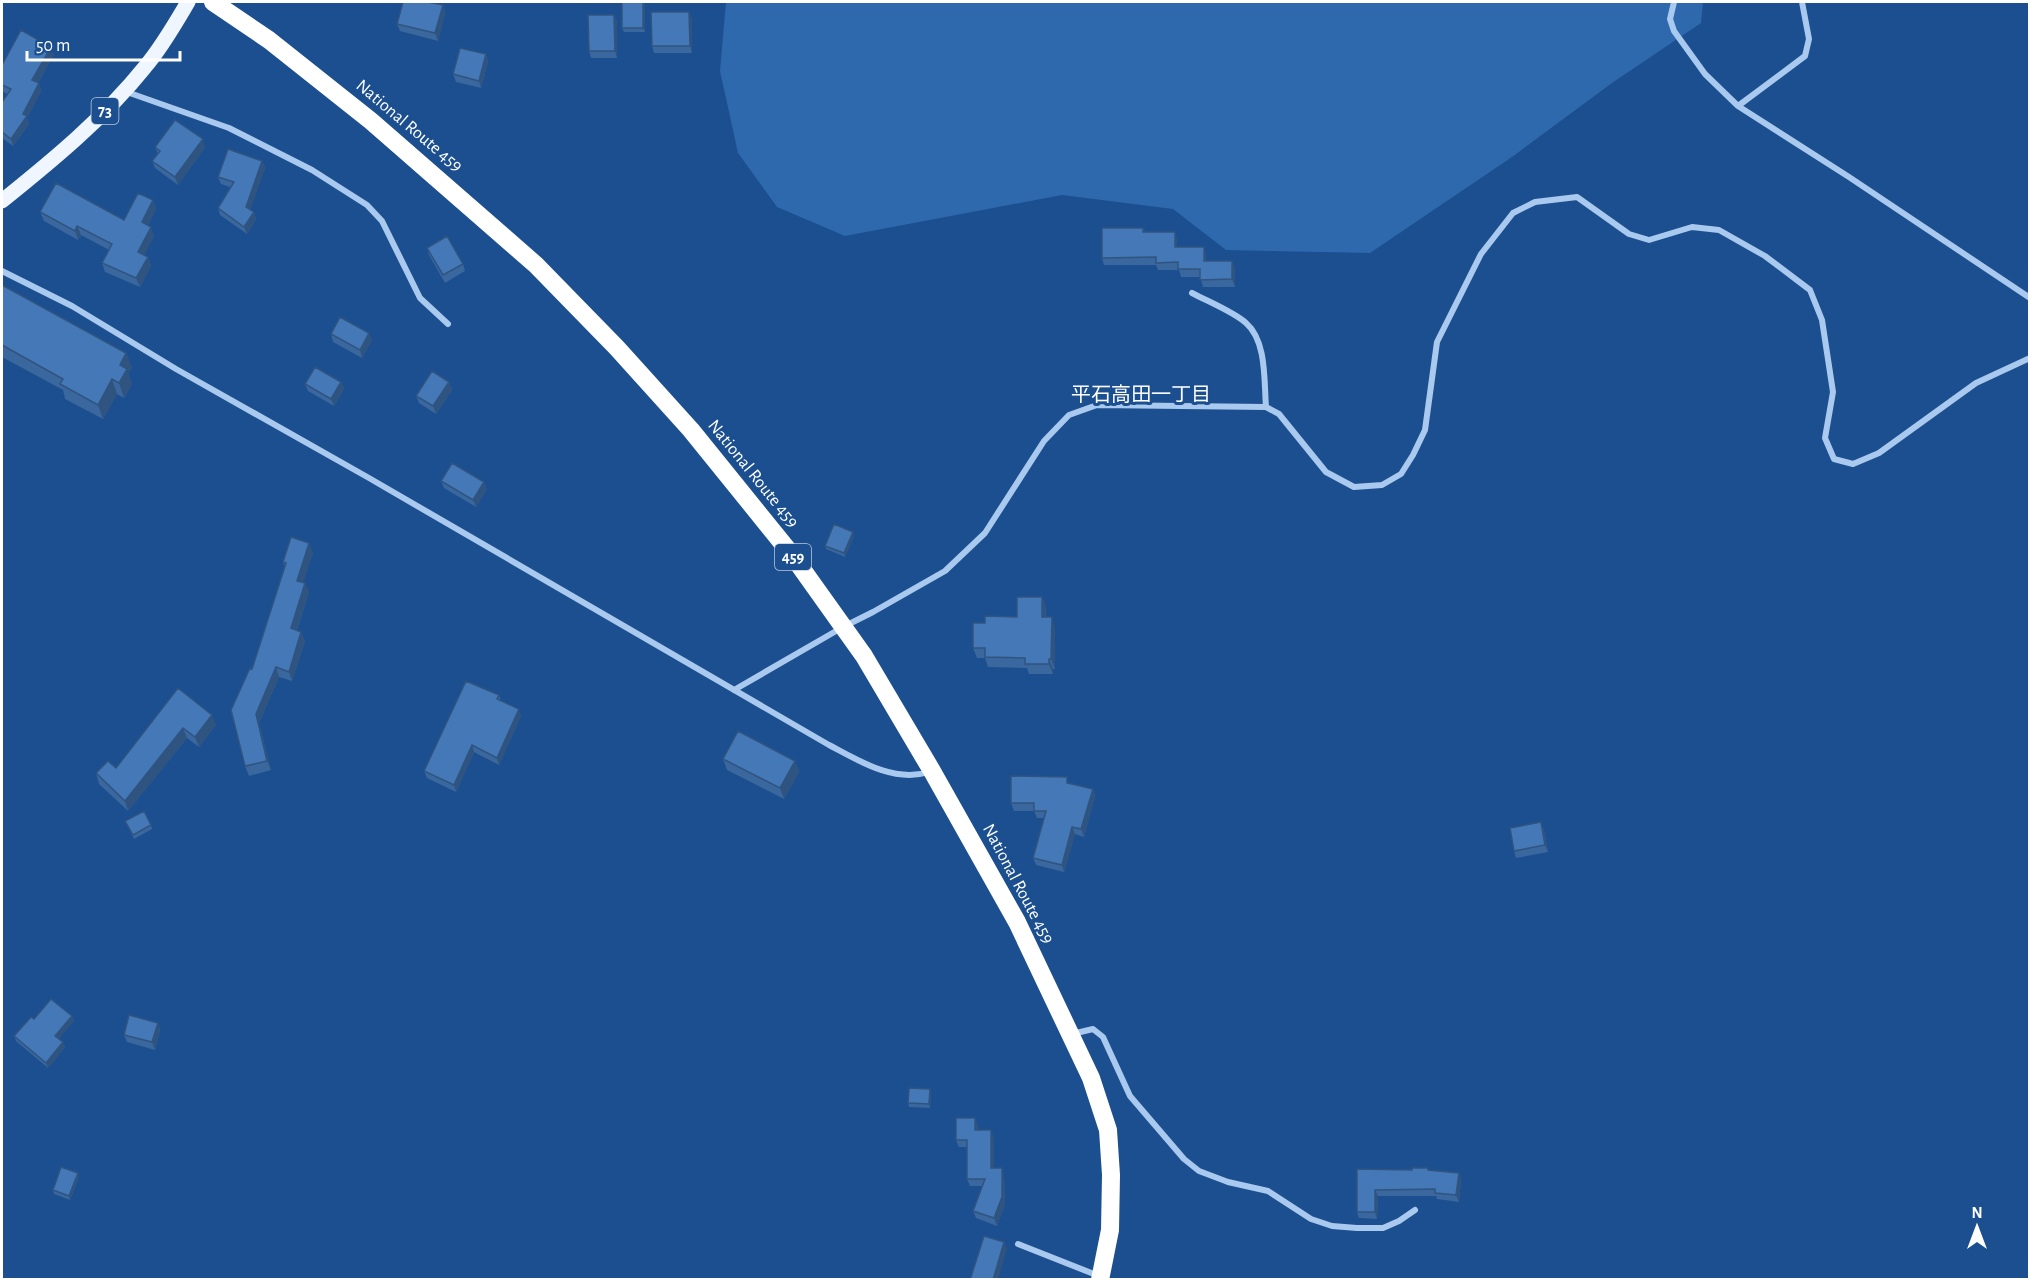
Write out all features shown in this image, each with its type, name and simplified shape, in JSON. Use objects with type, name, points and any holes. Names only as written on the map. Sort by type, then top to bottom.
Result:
[{"type":"highway","name":"National Route 459","points":[[213,2],[269,40],[371,121],[536,265],[691,430],[792,555],[864,656],[1017,922],[1091,1078],[1108,1130],[1111,1175],[1110,1230],[1101,1278]]},
{"type":"main road","name":"73","points":[[2,201],[92,126],[146,67],[188,2]]},
{"type":"street","points":[[1674,2],[1670,19],[1674,31],[1705,74],[1738,106],[2030,298]]},
{"type":"street","points":[[1738,106],[1805,56],[1809,39],[1802,2]]},
{"type":"street","points":[[124,91],[229,128],[312,170],[367,205],[382,221],[420,298],[448,324]]},
{"type":"street","points":[[734,690],[945,571],[985,533],[1044,441],[1069,416],[1097,405],[1266,407],[1279,414],[1326,472],[1354,488],[1382,485],[1401,474],[1425,430],[1437,342],[1481,254],[1513,213],[1536,202],[1577,196],[1629,234],[1650,240],[1692,227],[1719,230],[1765,256],[1810,290],[1822,320],[1833,392],[1825,438],[1834,459],[1853,464],[1879,453],[1976,383],[2030,358]]},
{"type":"street","points":[[2,271],[72,306],[176,369],[369,478],[829,745],[869,766],[895,774],[917,776],[932,771]]},
{"type":"street","points":[[1192,293],[1245,322],[1255,335],[1260,353],[1266,407]]},
{"type":"street","points":[[1071,1035],[1093,1029],[1103,1037],[1130,1096],[1184,1159],[1199,1171],[1228,1182],[1268,1191],[1311,1219],[1332,1226],[1383,1228],[1415,1210]]},
{"type":"street","points":[[1018,1244],[1101,1278]]},
{"type":"shaded area","points":[[726,2],[1703,2],[1701,23],[1612,83],[1512,157],[1370,253],[1226,250],[1173,209],[1062,195],[845,236],[777,207],[738,153],[720,71]]},
{"type":"building","points":[[403,2],[428,2],[443,5],[435,33],[397,24]]},
{"type":"building","points":[[622,2],[643,2],[643,28],[622,28]]},
{"type":"building","points":[[651,12],[689,12],[690,46],[652,46]]},
{"type":"building","points":[[588,15],[614,15],[615,51],[589,51]]},
{"type":"building","points":[[21,30],[51,47],[32,80],[39,83],[23,114],[27,116],[11,139],[2,132],[2,102],[11,89],[2,85],[2,65]]},
{"type":"building","points":[[460,48],[486,54],[479,81],[453,74]]},
{"type":"building","points":[[175,120],[203,139],[175,177],[152,161],[160,151],[155,147]]},
{"type":"building","points":[[228,149],[262,161],[246,207],[254,212],[244,227],[218,208],[234,182],[218,177]]},
{"type":"building","points":[[56,183],[124,220],[138,193],[153,200],[142,222],[151,227],[138,252],[148,257],[136,278],[102,263],[112,244],[77,226],[75,231],[40,212]]},
{"type":"building","points":[[1102,228],[1143,228],[1143,232],[1175,232],[1175,247],[1204,247],[1204,261],[1232,261],[1232,279],[1200,280],[1200,269],[1178,269],[1178,262],[1156,263],[1156,257],[1102,258]]},
{"type":"building","points":[[447,236],[463,264],[443,275],[427,248]]},
{"type":"building","points":[[2,285],[126,353],[120,365],[127,369],[119,383],[112,379],[98,405],[60,384],[63,379],[2,345]]},
{"type":"building","points":[[340,317],[369,333],[360,350],[331,334]]},
{"type":"building","points":[[315,367],[341,382],[331,399],[305,384]]},
{"type":"building","points":[[432,371],[449,382],[433,406],[416,396]]},
{"type":"building","points":[[452,463],[484,482],[473,500],[441,481]]},
{"type":"building","points":[[834,524],[853,532],[844,553],[825,546]]},
{"type":"building","points":[[291,537],[309,543],[297,581],[305,583],[291,628],[301,632],[289,672],[276,667],[256,714],[267,761],[245,766],[231,710],[250,668],[252,669],[286,563],[283,562]]},
{"type":"building","points":[[1017,597],[1042,597],[1042,617],[1052,617],[1049,664],[1025,664],[1025,658],[985,657],[985,648],[973,648],[973,623],[985,623],[985,616],[1017,617]]},
{"type":"building","points":[[466,681],[499,695],[497,699],[519,709],[497,758],[472,745],[454,785],[424,771]]},
{"type":"building","points":[[178,688],[212,715],[195,737],[183,728],[125,801],[96,773],[108,761],[116,768]]},
{"type":"building","points":[[738,731],[795,761],[780,788],[723,759]]},
{"type":"building","points":[[1011,776],[1067,777],[1067,783],[1093,789],[1081,829],[1072,827],[1062,865],[1033,858],[1046,811],[1034,811],[1034,803],[1011,803]]},
{"type":"building","points":[[144,811],[151,825],[133,835],[125,821]]},
{"type":"building","points":[[1541,822],[1545,845],[1514,851],[1510,828]]},
{"type":"building","points":[[51,999],[72,1016],[55,1036],[63,1042],[46,1063],[14,1036],[31,1017],[34,1019]]},
{"type":"building","points":[[129,1015],[158,1023],[152,1042],[124,1035]]},
{"type":"building","points":[[909,1088],[930,1089],[929,1104],[908,1103]]},
{"type":"building","points":[[956,1118],[975,1118],[975,1130],[991,1130],[991,1168],[1002,1168],[1002,1197],[994,1218],[973,1211],[985,1179],[967,1179],[967,1140],[956,1140]]},
{"type":"building","points":[[61,1167],[78,1173],[69,1196],[53,1190]]},
{"type":"building","points":[[1412,1168],[1459,1173],[1456,1195],[1435,1193],[1435,1189],[1375,1190],[1375,1212],[1357,1212],[1357,1169],[1412,1170]]},
{"type":"building","points":[[984,1236],[1004,1242],[993,1280],[970,1280]]},
{"type":"district","name":"平石高田一丁目","points":[[1141,395]]}]
